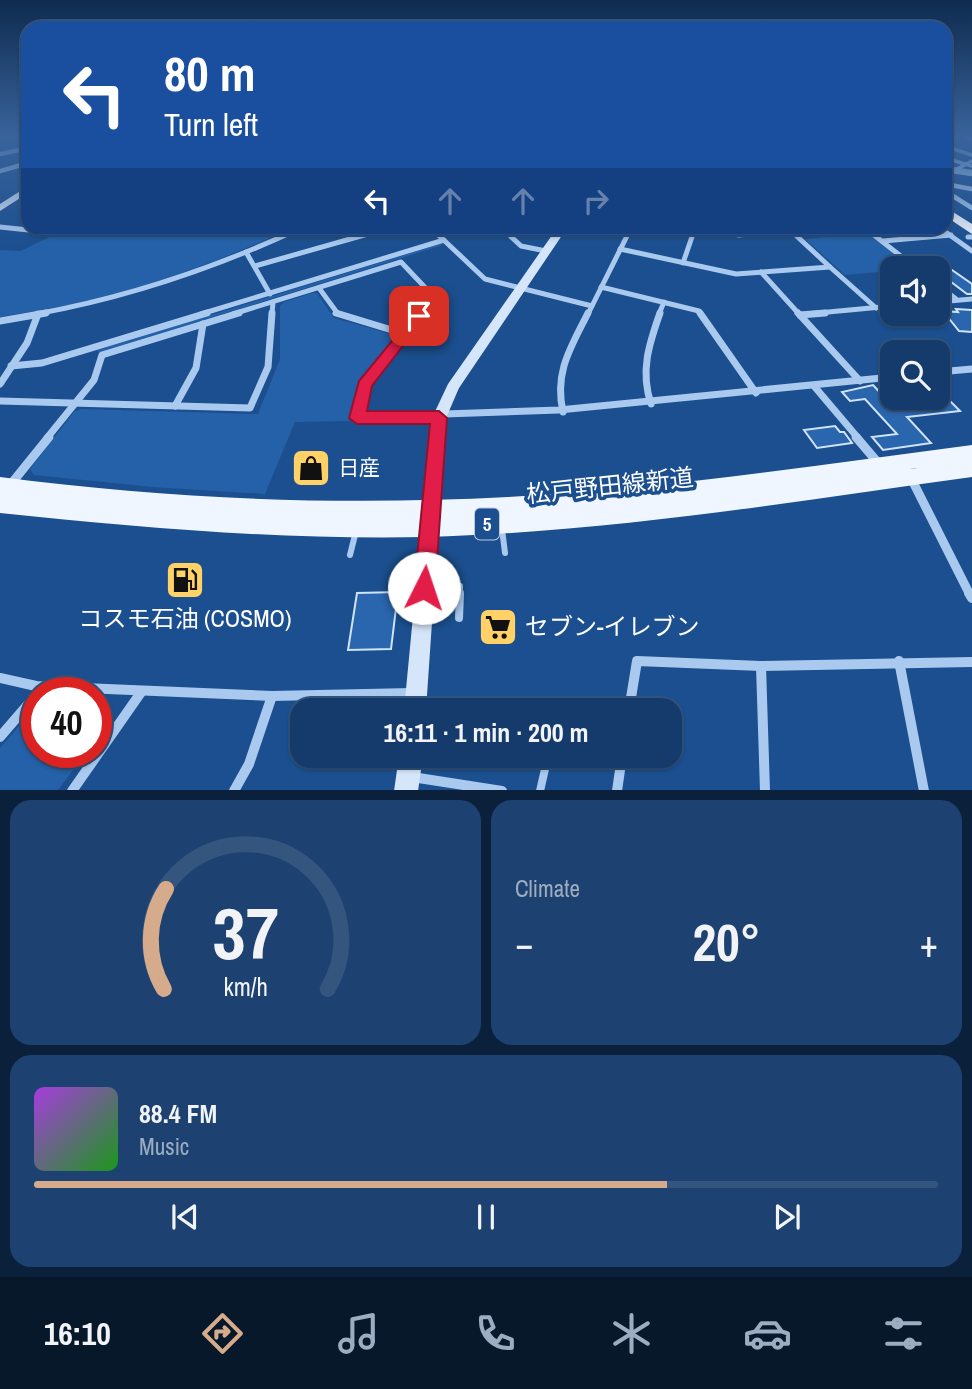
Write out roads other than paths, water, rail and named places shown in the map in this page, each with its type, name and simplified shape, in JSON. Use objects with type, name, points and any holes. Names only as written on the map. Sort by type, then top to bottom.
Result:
[{"type":"main road","points":[[952,221],[971,235]]},
{"type":"main road","name":"松戸野田線新道","points":[[3,492],[224,525],[356,527],[675,492],[972,453]]},
{"type":"main road","name":"松戸野田線新道","points":[[3,492],[502,523],[590,518],[972,469]]},
{"type":"street","points":[[952,185],[972,189]]},
{"type":"street","points":[[952,195],[972,208]]},
{"type":"street","points":[[0,208],[21,197]]},
{"type":"street","points":[[0,227],[21,230]]},
{"type":"street","points":[[0,321],[144,290],[285,235]]},
{"type":"street","points":[[255,266],[364,235]]},
{"type":"street","points":[[439,235],[485,279],[592,306]]},
{"type":"street","points":[[509,235],[521,246],[546,251]]},
{"type":"street","points":[[416,698],[439,418],[453,387],[557,235]]},
{"type":"street","points":[[563,412],[559,386],[563,363],[628,235]]},
{"type":"street","points":[[683,263],[693,235]]},
{"type":"street","points":[[795,235],[876,308]]},
{"type":"street","points":[[875,235],[901,256]]},
{"type":"street","points":[[883,241],[951,235],[972,251]]},
{"type":"street","points":[[3,492],[94,380],[102,355],[203,324],[271,298],[444,240]]},
{"type":"street","points":[[620,250],[728,273],[830,267]]},
{"type":"street","points":[[0,401],[250,408],[268,367],[271,298],[246,252]]},
{"type":"street","points":[[11,366],[42,363],[271,298],[319,288],[401,262],[434,298],[365,385],[357,418],[439,418],[563,412],[880,378]]},
{"type":"street","points":[[761,272],[860,381]]},
{"type":"street","points":[[601,287],[699,311],[756,393]]},
{"type":"street","points":[[319,288],[338,315],[405,334]]},
{"type":"street","points":[[950,294],[957,300]]},
{"type":"street","points":[[950,301],[972,299]]},
{"type":"street","points":[[651,404],[646,394],[643,369],[664,302]]},
{"type":"street","points":[[800,315],[880,308]]},
{"type":"street","points":[[0,384],[27,343],[38,314]]},
{"type":"street","points":[[175,406],[196,368],[203,324]]},
{"type":"street","points":[[950,371],[972,369]]},
{"type":"street","points":[[814,386],[880,465]]},
{"type":"street","points":[[910,478],[972,598]]},
{"type":"street","points":[[631,698],[637,661],[761,666],[899,661],[972,662]]},
{"type":"street","points":[[899,661],[924,790]]},
{"type":"street","points":[[761,666],[765,790]]},
{"type":"street","points":[[0,678],[21,685]]},
{"type":"street","points":[[112,691],[272,696],[416,693]]},
{"type":"street","points":[[72,790],[142,691]]},
{"type":"street","points":[[234,790],[249,764],[272,696]]},
{"type":"street","points":[[0,737],[21,712]]},
{"type":"street","points":[[617,790],[620,768]]},
{"type":"street","points":[[408,774],[502,790]]},
{"type":"lane","points":[[502,523],[505,553]]},
{"type":"lane","points":[[350,555],[356,527]]},
{"type":"lane","points":[[424,588],[457,586],[459,618]]},
{"type":"lane","points":[[540,790],[545,768]]},
{"type":"place","name":"日産","points":[[311,468]]},
{"type":"place","name":"コスモ石油 (COSMO)","points":[[185,580]]},
{"type":"place","name":"セブン-イレブン","points":[[498,627]]}]
